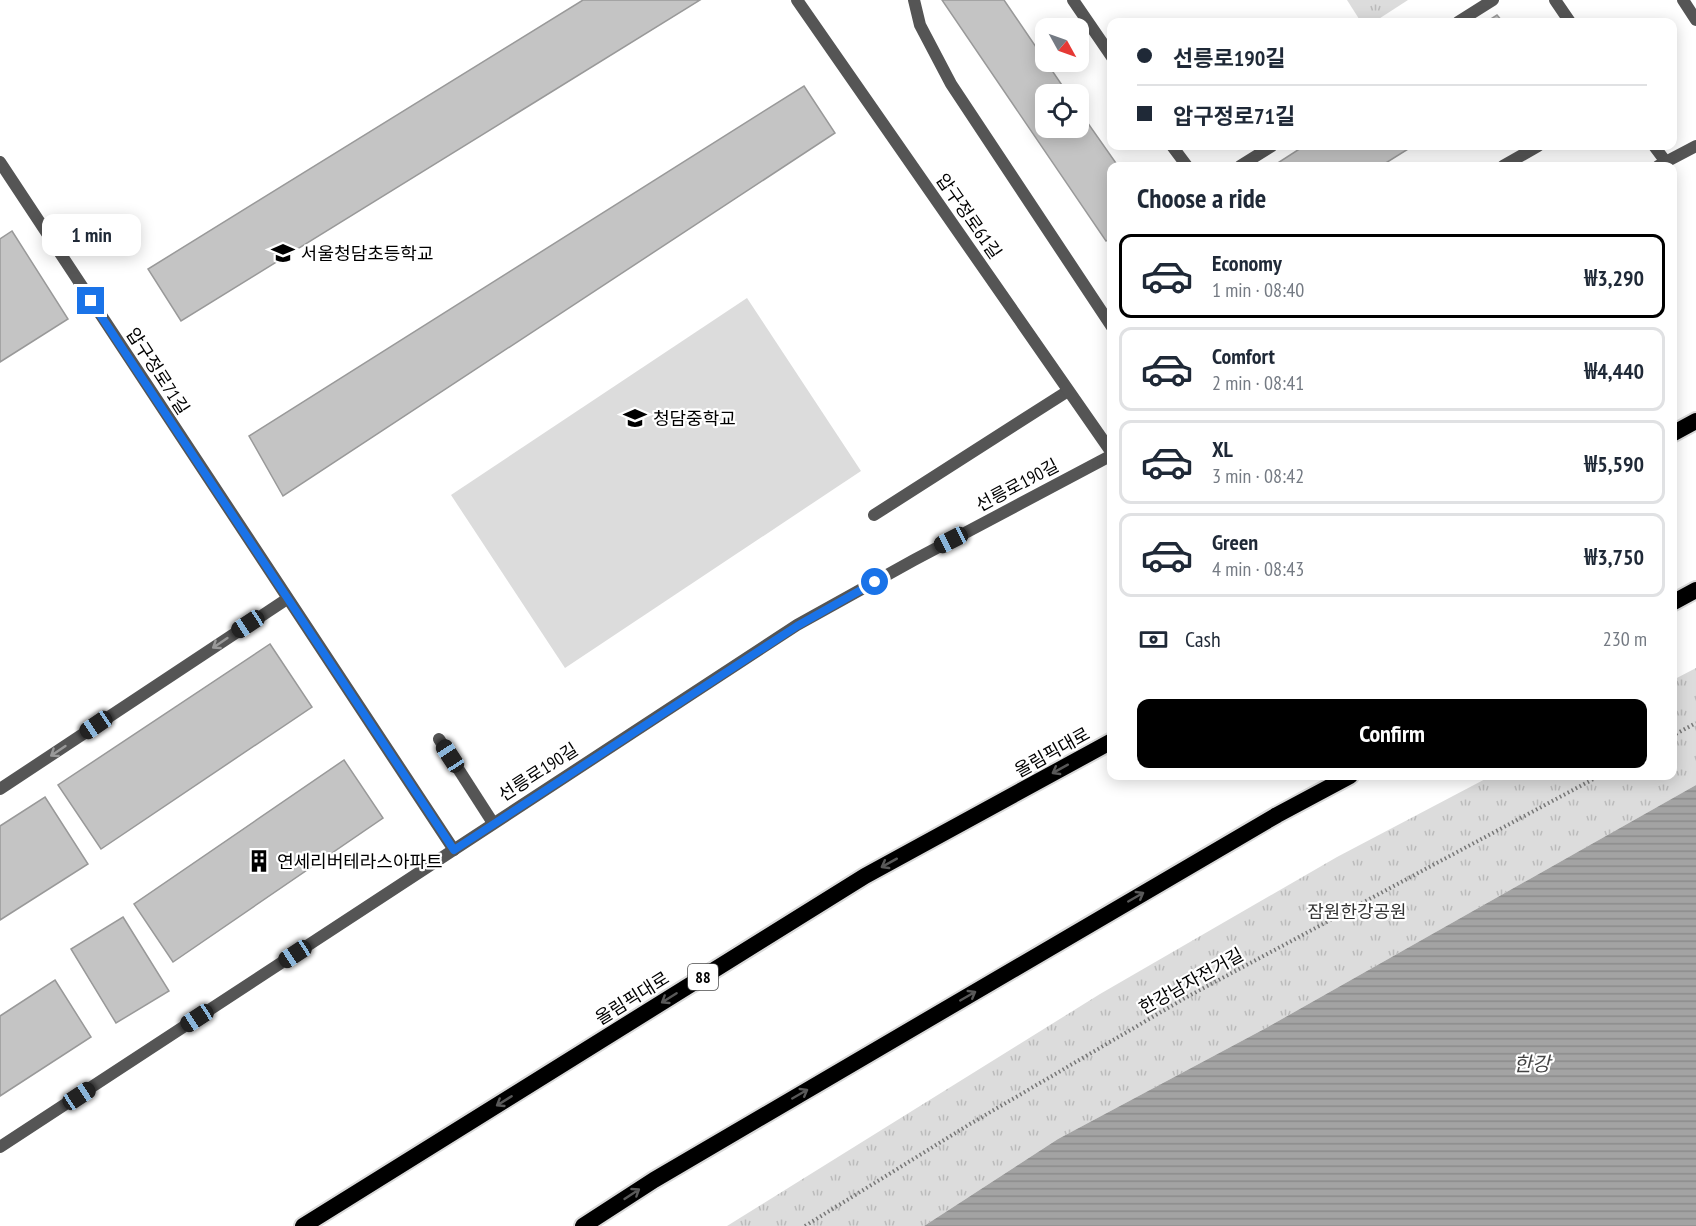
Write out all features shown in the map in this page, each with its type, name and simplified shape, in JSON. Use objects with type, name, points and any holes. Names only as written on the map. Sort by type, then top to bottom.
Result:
[{"type":"highway","points":[[1677,431],[1696,421]]},
{"type":"highway","points":[[1677,600],[1696,590]]},
{"type":"highway","name":"올림픽대로","points":[[303,1226],[866,876],[1107,744]]},
{"type":"highway","points":[[583,1226],[654,1180],[1277,814],[1342,780]]},
{"type":"street","name":"압구정로61길","points":[[797,0],[1107,447]]},
{"type":"street","points":[[914,0],[920,25],[951,84],[1107,319]]},
{"type":"street","points":[[1073,0],[1107,50]]},
{"type":"street","points":[[1464,18],[1492,0]]},
{"type":"street","points":[[1555,0],[1567,18]]},
{"type":"street","points":[[1683,0],[1696,20]]},
{"type":"street","points":[[1666,162],[1696,146]]},
{"type":"street","points":[[1246,162],[1266,150]]},
{"type":"street","points":[[1510,162],[1531,150]]},
{"type":"street","name":"압구정로71길","points":[[0,162],[286,599],[454,850]]},
{"type":"street","points":[[874,515],[1068,391]]},
{"type":"street","name":"선릉로190길","points":[[0,1147],[797,626],[914,560],[1107,457]]},
{"type":"street","points":[[0,789],[286,599]]},
{"type":"street","points":[[439,740],[493,823]]},
{"type":"path","points":[[1677,733],[1696,723]]},
{"type":"path","name":"한강남자전거길","points":[[805,1226],[970,1124],[1185,998],[1592,780]]},
{"type":"green space","points":[[1347,0],[1408,0],[1380,18],[1358,18]]},
{"type":"green space","points":[[747,298],[861,471],[565,668],[451,495]]},
{"type":"green space","name":"잠원한강공원","points":[[1696,668],[1696,785],[1266,1028],[1058,1139],[924,1226],[727,1226],[1100,994],[1337,857],[1483,780],[1677,780],[1677,678]]},
{"type":"water","name":"한강","points":[[1696,785],[1696,1226],[924,1226],[1058,1139],[1266,1028]]},
{"type":"building","points":[[583,0],[700,0],[181,321],[148,269]]},
{"type":"building","points":[[942,0],[1004,0],[1035,46],[1035,72],[1053,72],[1061,84],[1035,84],[1035,137]]},
{"type":"building","points":[[804,86],[835,133],[283,496],[249,436]]},
{"type":"building","points":[[1089,125],[1115,162],[1107,162],[1107,240],[1036,138],[1089,138]]},
{"type":"building","points":[[1298,150],[1407,150],[1387,162],[1279,162]]},
{"type":"building","points":[[12,231],[68,319],[0,362],[0,239]]},
{"type":"building","points":[[270,644],[312,707],[101,849],[58,785]]},
{"type":"building","name":"연세리버테라스아파트","points":[[344,760],[383,818],[173,962],[134,904]]},
{"type":"building","points":[[45,797],[88,864],[0,920],[0,826]]},
{"type":"building","points":[[123,917],[169,991],[116,1023],[71,949]]},
{"type":"building","points":[[55,980],[91,1037],[0,1096],[0,1016]]},
{"type":"place","name":"서울청담초등학교","points":[[283,253]]},
{"type":"place","name":"청담중학교","points":[[635,418]]},
{"type":"place","name":"연세리버테라스아파트","points":[[259,861]]},
{"type":"route","points":[[91,301],[454,850],[515,808],[797,626],[875,582]]}]
